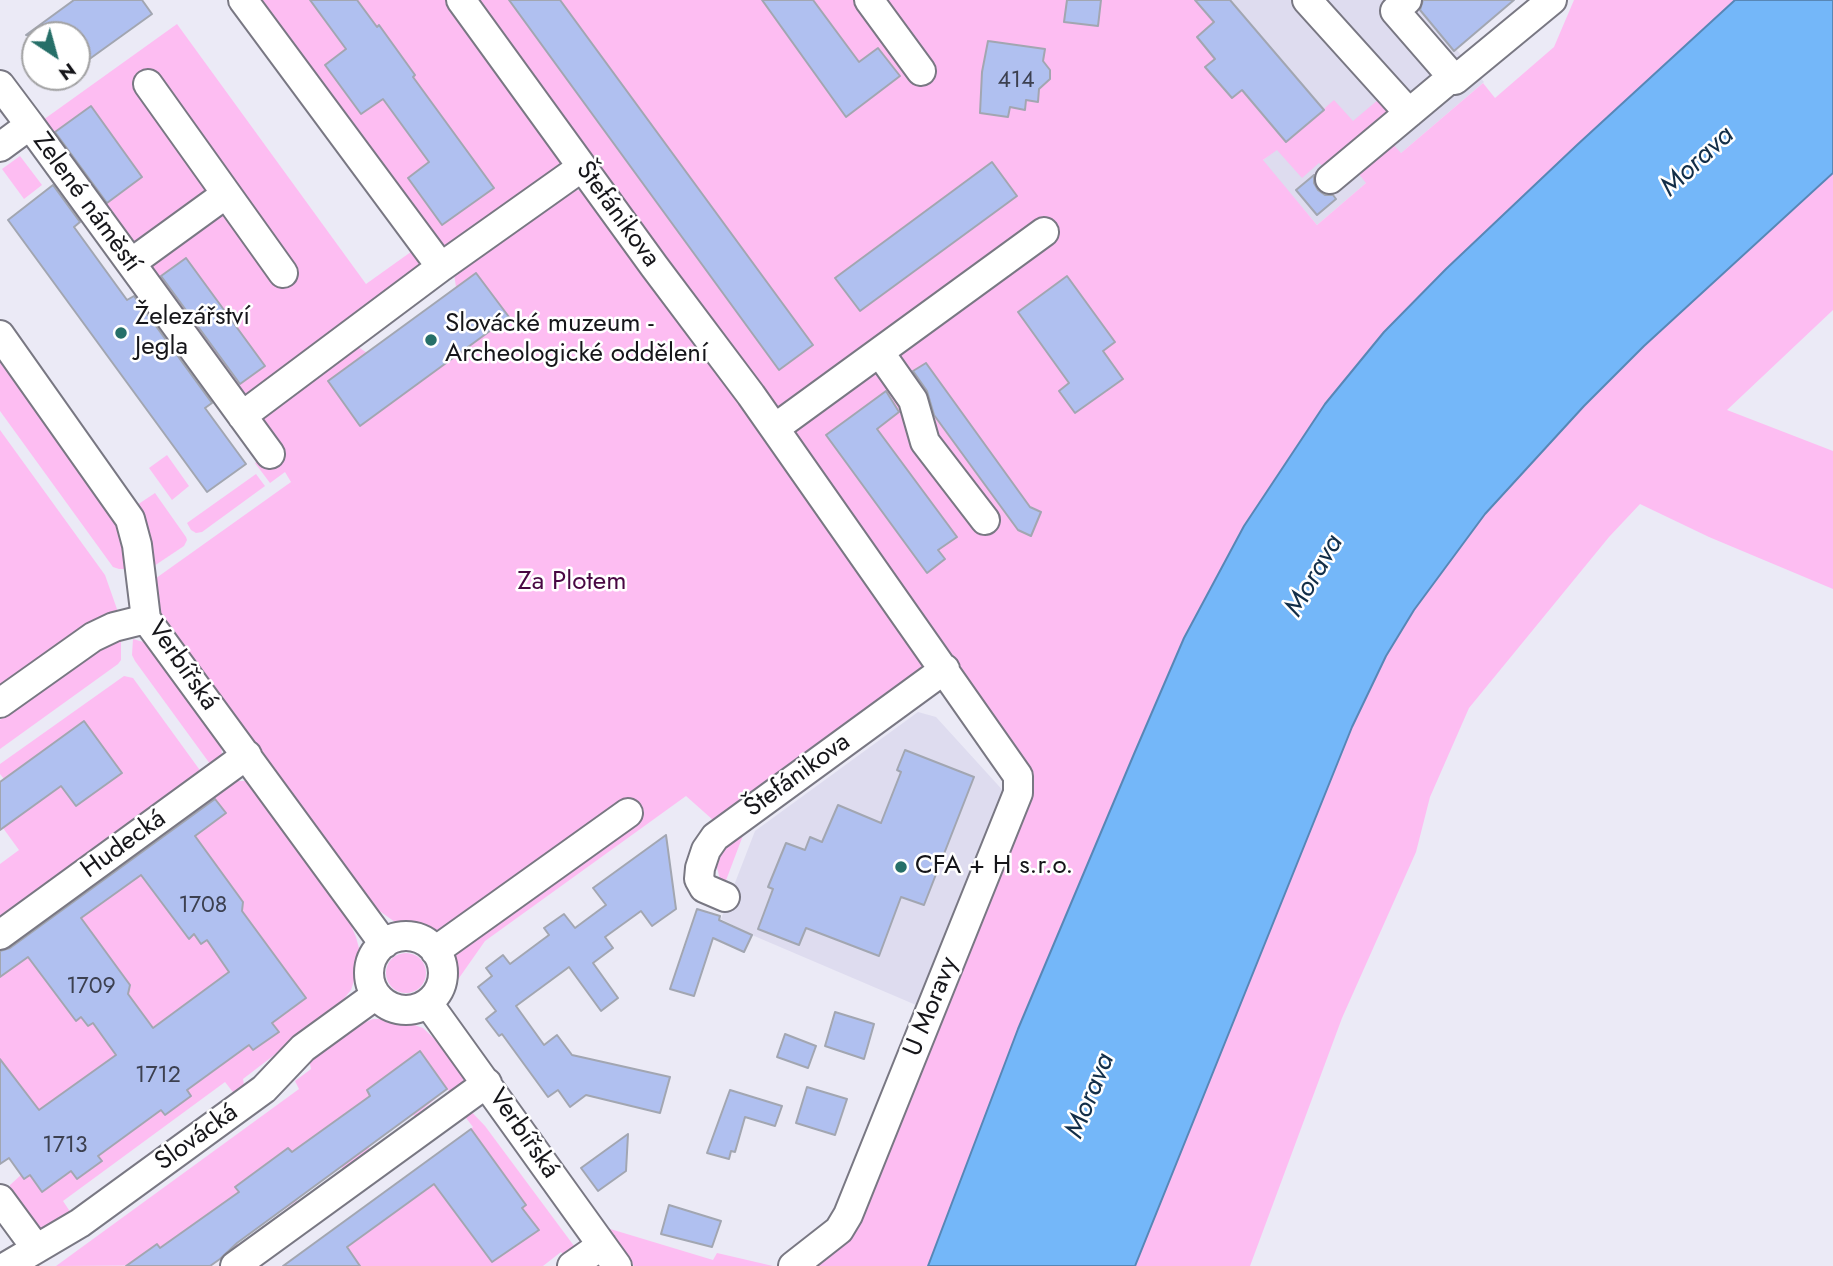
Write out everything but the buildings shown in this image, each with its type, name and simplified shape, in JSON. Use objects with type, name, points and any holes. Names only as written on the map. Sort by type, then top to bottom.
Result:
[{"type":"street","points":[[243,0],[441,267]]},
{"type":"street","name":"Štefánikova","points":[[461,0],[775,428],[989,734]]},
{"type":"street","points":[[869,0],[921,71]]},
{"type":"street","points":[[1307,0],[1409,113]]},
{"type":"street","points":[[1396,4],[1455,80],[1552,0]]},
{"type":"street","points":[[1330,180],[1452,77]]},
{"type":"street","points":[[148,84],[283,273]]},
{"type":"street","name":"Zelené náměstí","points":[[0,85],[270,454]]},
{"type":"street","name":"Zelené náměstí","points":[[0,147],[30,125]]},
{"type":"street","name":"Štefánikova","points":[[242,416],[441,267],[582,167]]},
{"type":"street","points":[[131,263],[226,194]]},
{"type":"street","points":[[775,428],[1044,232]]},
{"type":"street","name":"Verbířská","points":[[0,335],[130,519],[137,545],[146,619],[384,944]]},
{"type":"street","points":[[880,353],[913,400],[925,442],[985,520]]},
{"type":"street","points":[[0,703],[93,637],[114,627],[146,619]]},
{"type":"street","name":"Štefánikova","points":[[725,897],[704,888],[699,879],[699,868],[715,837],[945,669]]},
{"type":"street","name":"U Moravy","points":[[793,1266],[839,1230],[848,1216],[1018,793],[1019,781],[1016,772],[989,734]]},
{"type":"street","name":"Hudecká","points":[[0,935],[247,755]]},
{"type":"street","points":[[435,951],[628,813]]},
{"type":"street","points":[[411,937],[424,942],[435,951],[441,964],[442,978],[437,992],[428,1003],[404,1010],[388,1006],[376,995],[370,982],[369,968],[374,954],[384,944],[397,938],[411,937]]},
{"type":"street","name":"Slovácká","points":[[8,1266],[80,1223],[264,1089],[303,1048],[376,995]]},
{"type":"street","name":"Verbířská","points":[[428,1003],[609,1255]]},
{"type":"street","points":[[235,1266],[487,1083]]},
{"type":"street","points":[[0,1199],[36,1248]]},
{"type":"street","points":[[572,1266],[609,1255]]},
{"type":"shaded area","points":[[1203,0],[1514,0],[1456,49],[1484,82],[1317,225],[1262,161],[1286,141],[1242,90],[1232,98],[1205,67],[1215,58],[1197,37],[1214,23],[1198,4]]},
{"type":"shaded area","points":[[918,712],[936,717],[1007,795],[923,1008],[752,935],[721,919],[755,831]]},
{"type":"green space","points":[[257,0],[447,0],[562,157],[561,170],[451,250],[440,248]]},
{"type":"green space","points":[[476,0],[1203,0],[1198,4],[1214,23],[1197,37],[1215,59],[1206,67],[1232,98],[1242,90],[1286,142],[1334,100],[1353,121],[1379,99],[1394,116],[1325,168],[1319,163],[1302,178],[1277,150],[1263,160],[1317,225],[1366,183],[1354,168],[1388,139],[1401,153],[1483,83],[1495,98],[1554,47],[1574,0],[1736,0],[1018,1029],[928,1266],[805,1266],[843,1234],[1029,777]]},
{"type":"green space","points":[[177,24],[366,284],[415,249],[424,263],[262,389],[239,394],[36,125],[83,91],[91,91],[91,86]]},
{"type":"green space","points":[[20,156],[42,185],[24,199],[2,169]]},
{"type":"green space","points":[[1833,173],[1833,310],[1727,410],[1833,451],[1833,589],[1709,537],[1640,504],[1609,537],[1469,708],[1430,797],[1416,852],[1342,1018],[1250,1266],[1135,1266],[1352,727],[1386,656],[1414,610],[1485,514],[1584,406],[1644,346]]},
{"type":"green space","name":"Za Plotem","points":[[569,189],[583,191],[626,244],[928,665],[713,820],[686,796],[485,941],[452,988],[448,957],[434,938],[422,930],[395,922],[371,905],[163,620],[155,600],[152,581],[291,482],[285,472],[270,483],[255,463],[275,449],[260,418],[357,346],[367,353],[456,287],[454,274]]},
{"type":"green space","points":[[0,359],[116,519],[129,569],[113,567],[0,411]]},
{"type":"green space","points":[[0,430],[105,575],[118,612],[0,692]]},
{"type":"green space","points":[[167,455],[189,486],[172,500],[149,468]]},
{"type":"green space","points":[[256,474],[265,486],[202,532],[191,530],[187,523]]},
{"type":"green space","points":[[155,493],[187,540],[184,546],[151,568],[134,507]]},
{"type":"green space","points":[[121,639],[121,660],[118,664],[0,749],[0,720],[82,658]]},
{"type":"green space","points":[[133,639],[147,643],[221,742],[222,757],[213,768],[135,661],[132,655]]},
{"type":"green space","points":[[124,676],[133,678],[215,791],[232,781],[251,784],[344,909],[360,952],[358,968],[351,990],[338,1006],[243,1079],[245,1090],[236,1096],[225,1082],[63,1201],[73,1216],[47,1231],[39,1229],[9,1192],[10,1185],[21,1175],[9,1158],[0,1164],[0,864],[19,850],[3,828],[61,786],[76,806],[121,773],[84,722],[4,779],[0,774],[0,764]]},
{"type":"green space","points":[[745,830],[725,883],[721,883],[715,860],[719,847]]},
{"type":"green space","points":[[406,953],[420,959],[426,973],[420,987],[406,993],[392,987],[386,973],[392,959]]},
{"type":"green space","points":[[373,1019],[397,1019],[423,1028],[446,1050],[464,1076],[462,1090],[452,1094],[447,1089],[415,1116],[394,1128],[392,1126],[367,1145],[370,1149],[343,1169],[340,1165],[296,1199],[297,1201],[262,1224],[261,1222],[235,1241],[238,1245],[211,1265],[56,1266],[299,1089],[295,1081],[311,1069],[309,1059],[339,1034]]},
{"type":"green space","points":[[467,1107],[485,1126],[580,1254],[569,1262],[561,1252],[543,1266],[283,1266],[473,1127],[463,1114]]},
{"type":"green space","points":[[607,1228],[713,1260],[717,1253],[773,1266],[634,1266]]},
{"type":"water","name":"Morava","points":[[1735,0],[1833,0],[1833,173],[1644,346],[1584,406],[1485,514],[1414,610],[1386,656],[1352,727],[1135,1266],[928,1266],[1018,1029],[1134,754],[1184,638],[1244,526],[1325,404],[1384,332],[1446,269],[1577,145]]},
{"type":"place","name":"Železářství Jegla","points":[[121,333]]},
{"type":"place","name":"Slovácké muzeum - Archeologické oddělení","points":[[431,340]]},
{"type":"place","name":"CFA + H s.r.o.","points":[[901,867]]}]
